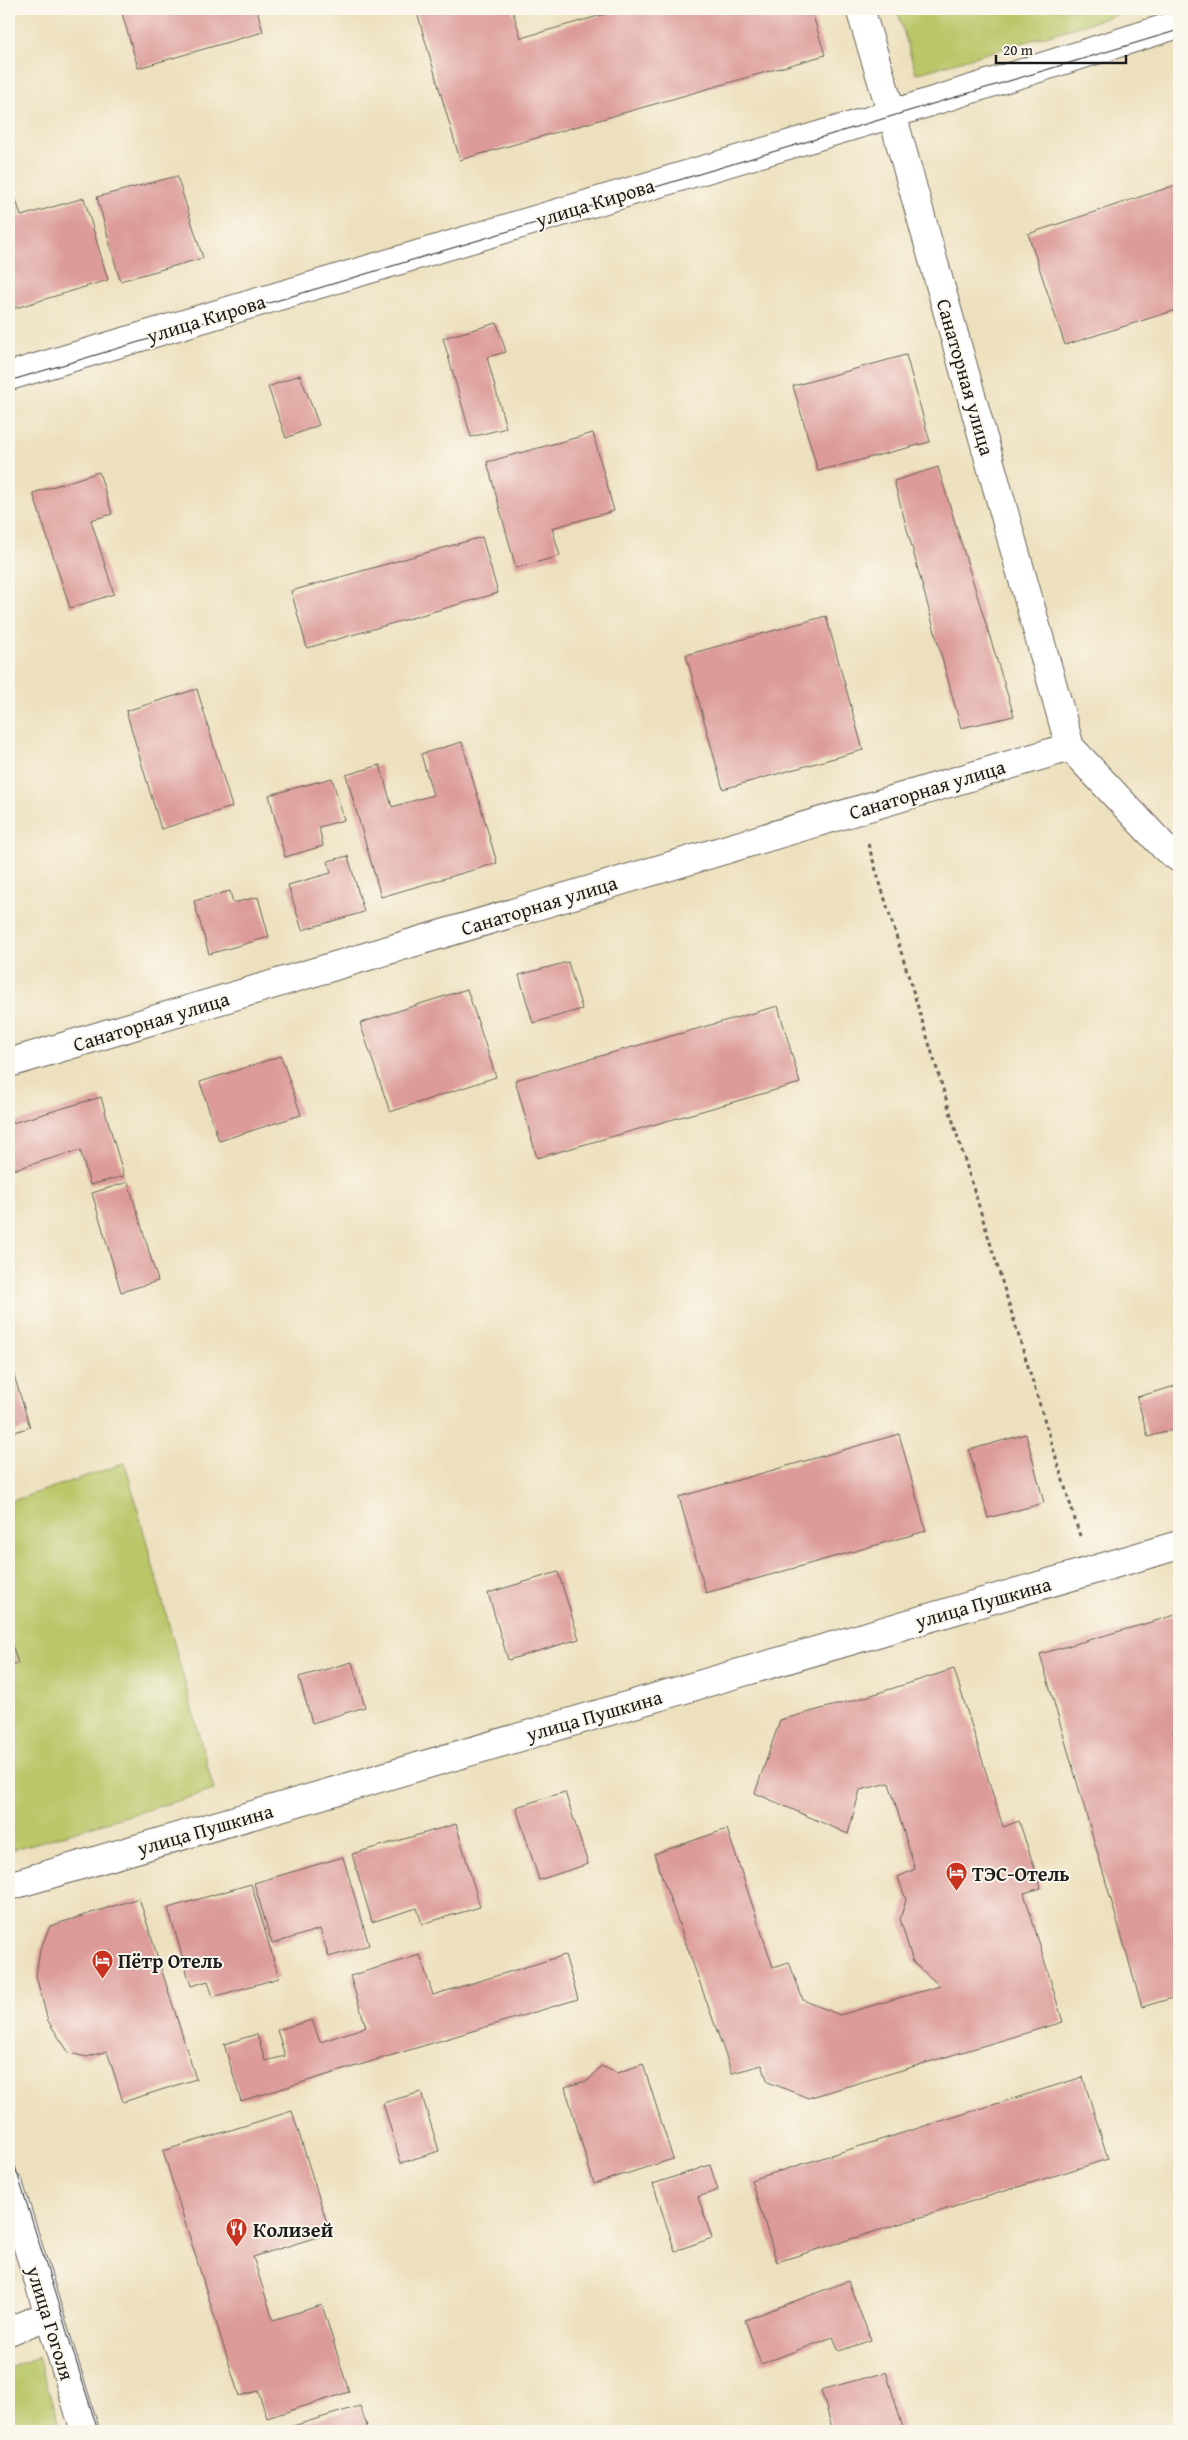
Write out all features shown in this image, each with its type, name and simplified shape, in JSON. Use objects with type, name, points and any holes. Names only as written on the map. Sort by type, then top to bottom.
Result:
[{"type":"street","name":"Санаторная улица","points":[[860,9],[892,114],[1070,747],[1165,848],[1179,858]]},
{"type":"street","name":"улица Кирова","points":[[9,376],[892,114],[1179,24]]},
{"type":"street","name":"Санаторная улица","points":[[9,1063],[1070,747]]},
{"type":"street","name":"улица Пушкина","points":[[9,1886],[1179,1545]]},
{"type":"street","name":"улица Гоголя","points":[[9,2186],[85,2431]]},
{"type":"street","points":[[9,2331],[49,2315]]},
{"type":"path","points":[[858,810],[1091,1571]]},
{"type":"green space","points":[[897,9],[1137,9],[916,74]]},
{"type":"green space","points":[[125,1463],[214,1790],[9,1851],[9,1502]]},
{"type":"green space","points":[[38,2357],[61,2431],[9,2431],[9,2368]]},
{"type":"building","points":[[257,9],[263,32],[138,68],[121,10]]},
{"type":"building","points":[[416,9],[512,9],[521,38],[623,9],[811,9],[825,55],[460,160]]},
{"type":"building","points":[[9,176],[21,216],[84,198],[108,280],[9,310]]},
{"type":"building","points":[[177,176],[203,258],[120,281],[97,197]]},
{"type":"building","points":[[1179,184],[1179,309],[1065,345],[1028,234]]},
{"type":"building","points":[[497,323],[506,352],[487,357],[506,428],[471,437],[443,338]]},
{"type":"building","points":[[906,355],[930,442],[818,471],[793,386]]},
{"type":"building","points":[[300,375],[319,425],[286,438],[268,387]]},
{"type":"building","points":[[593,433],[614,511],[552,528],[560,556],[516,568],[487,462]]},
{"type":"building","points":[[938,467],[1014,716],[961,728],[894,481]]},
{"type":"building","points":[[99,472],[112,514],[91,520],[114,594],[70,608],[33,493]]},
{"type":"building","points":[[482,537],[498,593],[307,648],[291,591]]},
{"type":"building","points":[[826,616],[863,750],[723,789],[686,655]]},
{"type":"building","points":[[197,689],[232,807],[161,829],[126,711]]},
{"type":"building","points":[[462,742],[497,863],[381,897],[346,775],[380,765],[392,807],[433,795],[421,754]]},
{"type":"building","points":[[332,778],[344,820],[319,827],[323,846],[285,857],[269,795]]},
{"type":"building","points":[[348,856],[364,912],[302,930],[288,885],[331,873],[328,861]]},
{"type":"building","points":[[230,891],[233,903],[258,897],[269,937],[209,954],[194,901]]},
{"type":"building","points":[[568,962],[582,1009],[533,1023],[519,975]]},
{"type":"building","points":[[467,989],[496,1077],[390,1112],[360,1023]]},
{"type":"building","points":[[778,1006],[800,1083],[537,1158],[515,1080]]},
{"type":"building","points":[[281,1056],[301,1115],[219,1141],[200,1082]]},
{"type":"building","points":[[101,1097],[124,1176],[90,1185],[80,1150],[9,1171],[9,1124]]},
{"type":"building","points":[[128,1182],[158,1281],[121,1292],[92,1193]]},
{"type":"building","points":[[12,1369],[30,1427],[9,1434],[9,1370]]},
{"type":"building","points":[[1179,1385],[1179,1428],[1148,1437],[1137,1397]]},
{"type":"building","points":[[899,1434],[926,1531],[706,1593],[679,1497]]},
{"type":"building","points":[[1026,1434],[1044,1503],[988,1518],[969,1450]]},
{"type":"building","points":[[558,1572],[579,1639],[508,1660],[488,1593]]},
{"type":"building","points":[[1179,1614],[1179,1728],[1173,1730],[1179,1752],[1179,1996],[1142,2007],[1040,1654]]},
{"type":"building","points":[[9,1636],[18,1663],[9,1666]]},
{"type":"building","points":[[352,1662],[365,1707],[312,1723],[299,1677]]},
{"type":"building","points":[[954,1669],[1003,1827],[1019,1821],[1041,1888],[1024,1893],[1063,2022],[808,2098],[768,2082],[762,2065],[732,2073],[654,1854],[727,1829],[773,1967],[789,1962],[803,2000],[840,2015],[940,1986],[913,1962],[900,1919],[906,1900],[898,1877],[915,1869],[889,1783],[860,1790],[848,1834],[755,1793],[780,1720],[862,1698]]},
{"type":"building","points":[[565,1792],[588,1864],[539,1880],[516,1807]]},
{"type":"building","points":[[456,1824],[480,1907],[422,1924],[417,1908],[372,1922],[352,1854]]},
{"type":"building","points":[[343,1857],[369,1945],[329,1957],[320,1929],[272,1944],[254,1883]]},
{"type":"building","points":[[251,1884],[279,1978],[213,1997],[208,1981],[191,1986],[168,1908]]},
{"type":"building","points":[[139,1898],[196,2079],[123,2102],[107,2051],[87,2057],[69,2053],[48,2021],[36,1976],[40,1950],[50,1926]]},
{"type":"building","points":[[420,1955],[433,1995],[565,1955],[578,1999],[241,2101],[224,2044],[257,2034],[265,2061],[285,2056],[277,2030],[312,2020],[320,2042],[366,2027],[350,1976]]},
{"type":"building","points":[[643,2064],[673,2159],[594,2184],[565,2087],[589,2080],[601,2066],[617,2073]]},
{"type":"building","points":[[1083,2077],[1108,2159],[777,2262],[751,2180]]},
{"type":"building","points":[[421,2092],[439,2151],[401,2163],[383,2103]]},
{"type":"building","name":"Колизей","points":[[292,2111],[330,2233],[253,2257],[273,2320],[322,2305],[349,2392],[267,2418],[258,2391],[239,2396],[163,2151]]},
{"type":"building","points":[[710,2165],[718,2190],[698,2197],[712,2238],[675,2251],[653,2184]]},
{"type":"building","points":[[848,2281],[871,2340],[839,2351],[833,2337],[761,2364],[745,2320]]},
{"type":"building","points":[[886,2372],[904,2431],[833,2431],[821,2390]]},
{"type":"building","points":[[360,2406],[367,2426],[364,2431],[276,2431]]},
{"type":"tram line","points":[[9,381],[1179,30]]},
{"type":"tram line","points":[[9,2147],[98,2431]]},
{"type":"place","name":"ТЭС-Отель","points":[[956,1892]]},
{"type":"place","name":"Пётр Отель","points":[[102,1979]]},
{"type":"place","name":"Колизей","points":[[237,2248]]}]
